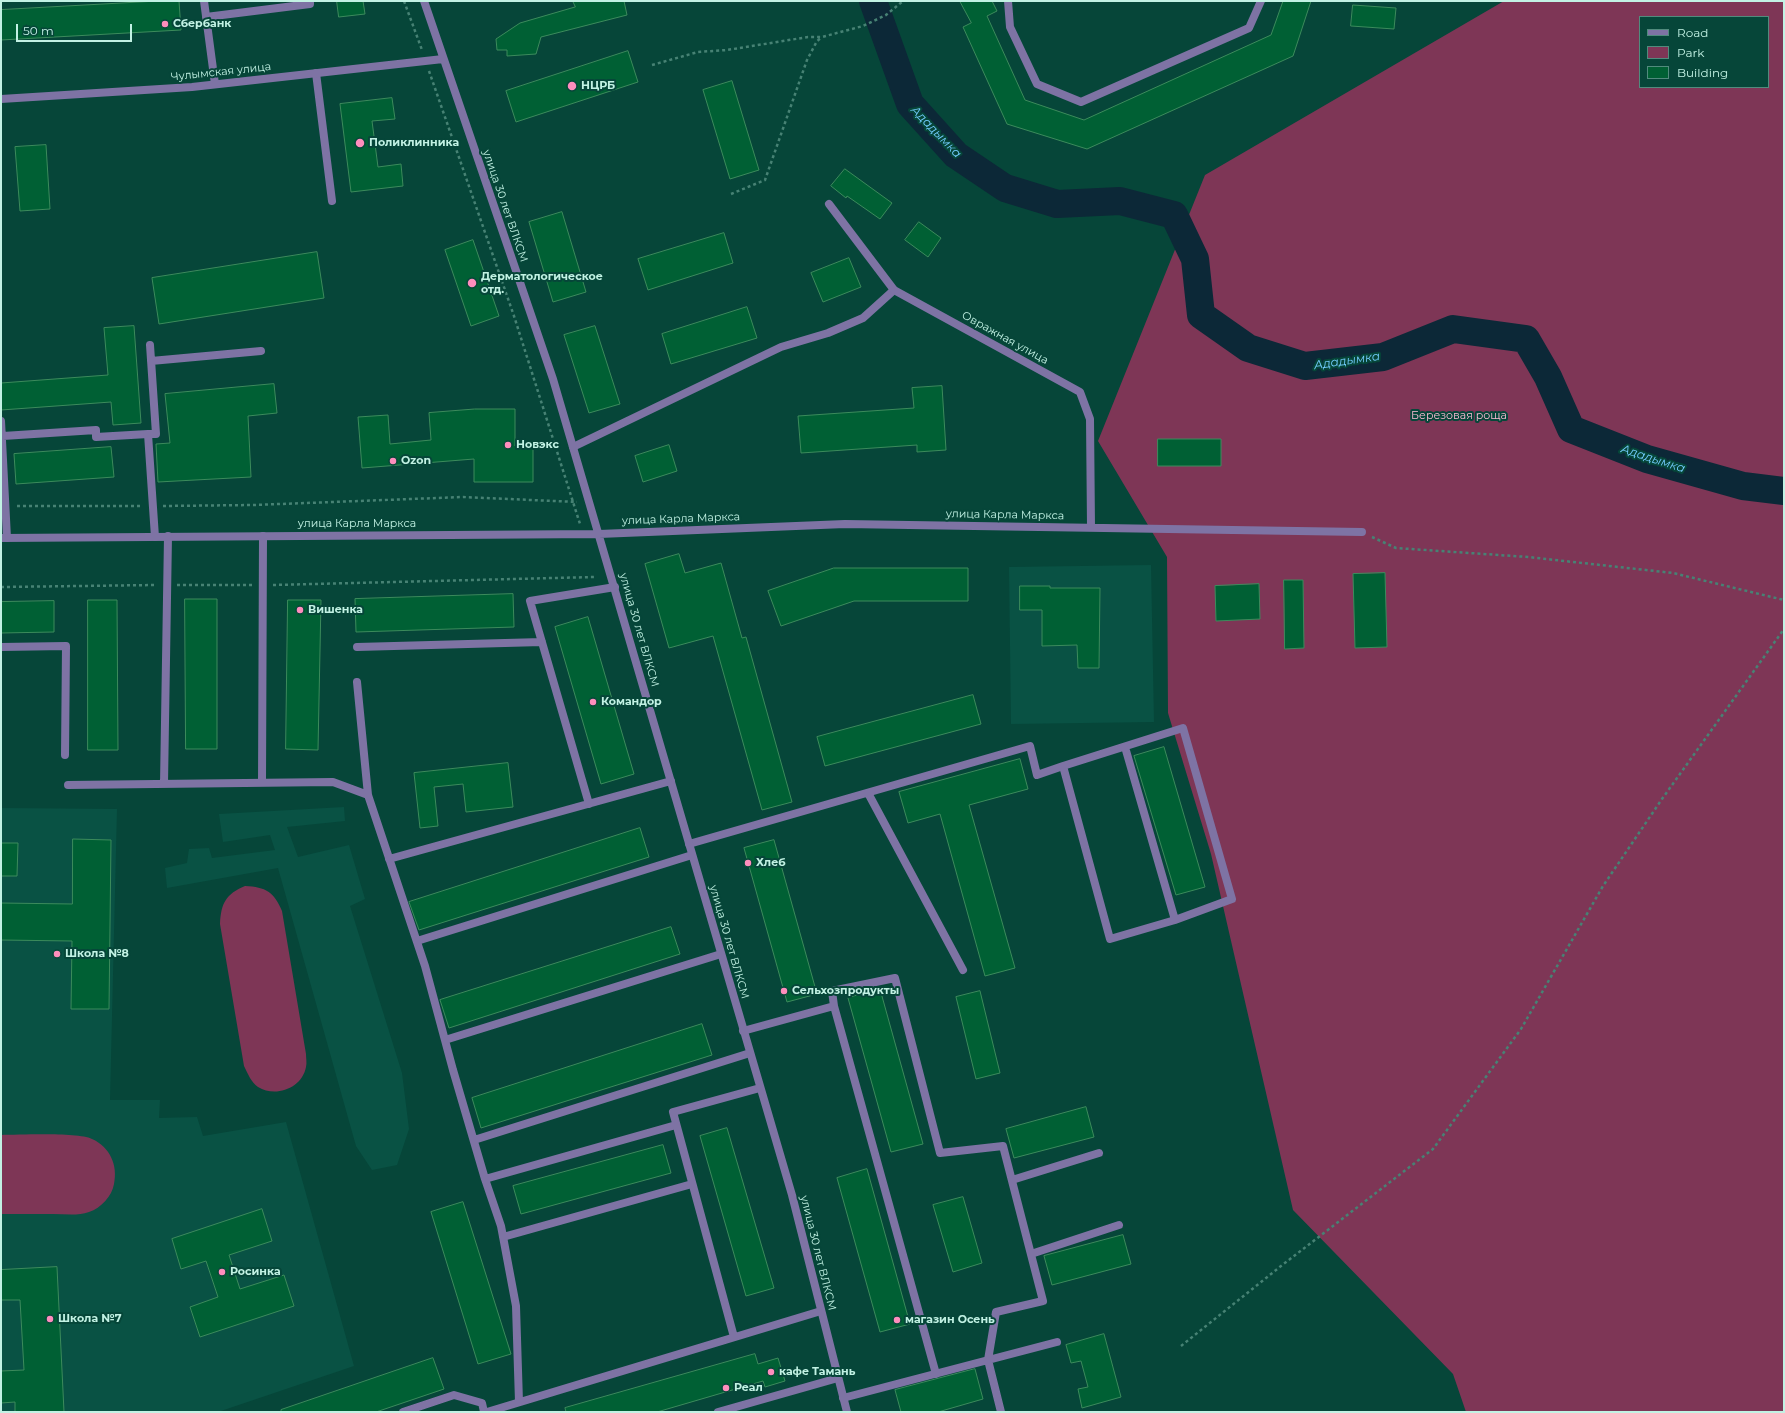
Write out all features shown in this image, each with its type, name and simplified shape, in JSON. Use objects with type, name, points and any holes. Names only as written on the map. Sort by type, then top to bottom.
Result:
[{"type":"street","points":[[204,1],[215,84]]},
{"type":"street","points":[[206,16],[310,4],[310,1]]},
{"type":"street","name":"улица 30 лет ВЛКСМ","points":[[424,1],[550,371],[611,574],[792,1195],[846,1412]]},
{"type":"street","points":[[1008,1],[1010,27],[1037,84],[1081,102],[1249,28],[1261,1]]},
{"type":"street","name":"Чулымская улица","points":[[1,99],[27,99],[215,84],[443,58]]},
{"type":"street","points":[[316,73],[332,202]]},
{"type":"street","name":"Овражная улица","points":[[829,204],[894,290],[1080,392],[1090,419],[1090,527]]},
{"type":"street","points":[[573,447],[781,347],[828,333],[863,318],[894,290]]},
{"type":"street","points":[[3,436],[96,430],[96,437],[156,434],[150,345]]},
{"type":"street","points":[[151,361],[261,351]]},
{"type":"street","points":[[1,421],[6,507],[4,538]]},
{"type":"street","points":[[148,434],[155,537]]},
{"type":"street","name":"улица Карла Маркса","points":[[4,538],[599,534],[845,524],[1362,532]]},
{"type":"street","points":[[164,784],[168,536]]},
{"type":"street","points":[[262,783],[263,536]]},
{"type":"street","points":[[589,804],[530,601],[615,588]]},
{"type":"street","points":[[357,647],[542,642]]},
{"type":"street","points":[[1,647],[66,646],[65,755]]},
{"type":"street","points":[[357,682],[368,795],[425,966],[485,1179],[501,1226],[516,1306],[519,1402]]},
{"type":"street","points":[[689,844],[1030,746],[1037,775],[1063,766],[1183,728],[1232,899],[1175,920],[1110,938],[1063,766]]},
{"type":"street","points":[[1126,746],[1175,920]]},
{"type":"street","points":[[68,785],[333,782],[368,795]]},
{"type":"street","points":[[389,859],[671,782]]},
{"type":"street","points":[[868,793],[963,970]]},
{"type":"street","points":[[417,941],[692,856]]},
{"type":"street","points":[[445,1040],[721,954]]},
{"type":"street","points":[[936,1374],[834,1006],[832,992],[895,978],[940,1153],[1003,1146],[1043,1301],[996,1312],[988,1360],[1001,1412]]},
{"type":"street","points":[[743,1031],[834,1006]]},
{"type":"street","points":[[474,1140],[750,1053]]},
{"type":"street","points":[[734,1337],[673,1112],[760,1088]]},
{"type":"street","points":[[485,1179],[676,1125]]},
{"type":"street","points":[[1012,1180],[1099,1153]]},
{"type":"street","points":[[503,1237],[692,1184]]},
{"type":"street","points":[[1031,1254],[1119,1225]]},
{"type":"street","points":[[403,1412],[454,1395],[482,1403],[486,1412],[821,1311]]},
{"type":"street","points":[[843,1398],[1057,1342]]},
{"type":"street","points":[[718,1412],[838,1378]]},
{"type":"path","points":[[404,1],[514,316],[583,534]]},
{"type":"path","points":[[652,65],[698,52],[727,50],[808,37],[822,37],[863,26],[886,15],[903,1]]},
{"type":"path","points":[[731,194],[765,180],[807,60],[817,41],[822,37]]},
{"type":"path","points":[[6,507],[254,505],[463,497],[590,504]]},
{"type":"path","points":[[1362,532],[1396,548],[1528,557],[1673,573],[1784,600]]},
{"type":"path","points":[[1,587],[262,585],[600,577],[611,574]]},
{"type":"path","points":[[1181,1346],[1281,1266],[1433,1149],[1521,1029],[1611,874],[1676,779],[1784,629]]},
{"type":"shaded area","points":[[1151,565],[1154,722],[1011,724],[1009,567]]},
{"type":"shaded area","points":[[344,807],[345,821],[287,827],[298,857],[349,845],[365,899],[350,906],[402,1073],[409,1129],[397,1165],[372,1170],[356,1146],[278,868],[167,888],[165,868],[187,863],[189,849],[209,848],[212,858],[275,850],[270,835],[223,842],[219,814]]},
{"type":"shaded area","points":[[1,808],[117,809],[110,1100],[160,1100],[159,1118],[197,1117],[203,1136],[286,1122],[354,1366],[218,1412],[1,1412]]},
{"type":"green space","name":"Березовая роща","points":[[1504,1],[1784,1],[1784,1412],[1466,1412],[1453,1374],[1293,1210],[1211,854],[1168,713],[1167,557],[1098,441],[1205,175]]},
{"type":"green space","points":[[245,886],[264,889],[276,899],[282,911],[306,1054],[306,1067],[304,1074],[299,1081],[287,1089],[280,1091],[265,1090],[258,1087],[244,1066],[220,924],[223,905],[226,900],[233,892]]},
{"type":"green space","points":[[1,1135],[74,1135],[98,1142],[108,1152],[114,1164],[115,1177],[111,1193],[98,1208],[80,1214],[1,1214]]},
{"type":"building","points":[[179,1],[181,30],[1,40],[1,10]]},
{"type":"building","points":[[337,1],[363,1],[365,14],[339,17]]},
{"type":"building","points":[[573,1],[624,1],[627,15],[541,37],[536,54],[507,56],[507,50],[497,50],[496,39],[520,23],[575,7]]},
{"type":"building","points":[[960,1],[992,1],[997,11],[987,16],[1025,100],[1084,120],[1271,35],[1283,1],[1311,1],[1293,56],[1087,149],[1007,124],[963,27],[971,23]]},
{"type":"building","points":[[1353,5],[1396,8],[1394,29],[1351,26]]},
{"type":"building","name":"НЦРБ","points":[[628,51],[638,82],[516,122],[506,91]]},
{"type":"building","points":[[732,81],[759,170],[730,179],[703,90]]},
{"type":"building","name":"Поликлинника","points":[[392,98],[395,119],[372,121],[378,167],[401,164],[403,186],[351,192],[340,104]]},
{"type":"building","points":[[46,145],[50,209],[20,211],[15,147]]},
{"type":"building","points":[[845,169],[892,203],[880,219],[847,196],[846,198],[831,186]]},
{"type":"building","points":[[562,212],[586,292],[553,302],[529,222]]},
{"type":"building","points":[[919,222],[941,238],[928,257],[905,240]]},
{"type":"building","points":[[724,233],[733,263],[648,290],[638,259]]},
{"type":"building","name":"Дерматологическое отд.","points":[[473,240],[499,316],[471,326],[445,250]]},
{"type":"building","points":[[317,252],[324,298],[159,324],[152,278]]},
{"type":"building","points":[[849,258],[861,287],[823,302],[811,273]]},
{"type":"building","points":[[747,307],[757,338],[671,364],[662,334]]},
{"type":"building","points":[[134,326],[141,423],[113,425],[111,402],[1,410],[1,383],[108,375],[104,328]]},
{"type":"building","points":[[595,326],[620,404],[589,413],[564,335]]},
{"type":"building","points":[[274,384],[277,413],[248,416],[251,477],[158,482],[156,444],[170,443],[165,394]]},
{"type":"building","points":[[942,386],[946,450],[917,452],[917,445],[801,453],[798,416],[914,408],[912,388]]},
{"type":"building","points":[[475,409],[515,409],[515,446],[533,446],[533,482],[474,482],[474,459],[362,468],[358,417],[388,415],[390,444],[431,440],[429,413]]},
{"type":"building","points":[[1158,439],[1221,439],[1221,466],[1158,466]]},
{"type":"building","points":[[669,445],[677,471],[643,482],[635,456]]},
{"type":"building","points":[[111,447],[114,477],[16,484],[14,454]]},
{"type":"building","points":[[679,554],[685,573],[721,563],[742,638],[746,637],[792,802],[762,810],[713,636],[669,648],[645,564]]},
{"type":"building","points":[[834,568],[968,568],[968,601],[854,601],[781,626],[768,591]]},
{"type":"building","points":[[1385,573],[1387,647],[1355,648],[1353,574]]},
{"type":"building","points":[[1284,580],[1303,580],[1304,648],[1285,649]]},
{"type":"building","points":[[1259,584],[1260,619],[1216,621],[1215,586]]},
{"type":"building","points":[[1020,586],[1050,586],[1050,588],[1100,588],[1099,668],[1078,668],[1077,645],[1042,646],[1042,610],[1020,610]]},
{"type":"building","points":[[513,594],[514,627],[356,632],[355,599]]},
{"type":"building","points":[[185,599],[217,599],[217,749],[186,749]]},
{"type":"building","points":[[88,600],[117,600],[118,750],[88,750]]},
{"type":"building","points":[[288,600],[321,600],[318,750],[286,749]]},
{"type":"building","points":[[54,601],[54,632],[1,633],[1,602]]},
{"type":"building","points":[[588,617],[634,774],[601,784],[555,627]]},
{"type":"building","points":[[973,695],[981,724],[825,766],[817,737]]},
{"type":"building","points":[[1164,747],[1205,887],[1176,895],[1134,756]]},
{"type":"building","points":[[1020,759],[1028,789],[969,805],[1015,968],[985,976],[940,814],[908,823],[899,792]]},
{"type":"building","points":[[508,763],[513,807],[466,812],[463,784],[434,787],[438,826],[420,828],[414,773]]},
{"type":"building","points":[[640,828],[649,857],[419,930],[409,902]]},
{"type":"building","points":[[73,839],[111,840],[109,1009],[71,1009],[72,941],[1,940],[1,903],[72,904]]},
{"type":"building","points":[[774,840],[817,994],[787,1002],[744,848]]},
{"type":"building","points":[[1,843],[18,843],[17,876],[1,876]]},
{"type":"building","points":[[671,927],[680,954],[449,1028],[440,1000]]},
{"type":"building","points":[[880,989],[923,1144],[891,1152],[848,998]]},
{"type":"building","points":[[980,991],[1000,1073],[976,1079],[956,997]]},
{"type":"building","points":[[702,1024],[712,1055],[481,1128],[472,1098]]},
{"type":"building","points":[[1086,1107],[1094,1137],[1014,1158],[1006,1129]]},
{"type":"building","points":[[727,1128],[774,1288],[746,1296],[700,1136]]},
{"type":"building","points":[[663,1145],[671,1173],[521,1214],[513,1186]]},
{"type":"building","points":[[867,1169],[910,1324],[880,1332],[837,1178]]},
{"type":"building","points":[[963,1197],[982,1263],[953,1272],[933,1205]]},
{"type":"building","points":[[463,1202],[511,1354],[478,1364],[431,1212]]},
{"type":"building","name":"Росинка","points":[[262,1209],[272,1241],[229,1255],[240,1289],[284,1275],[294,1306],[200,1337],[190,1307],[218,1297],[206,1261],[181,1269],[172,1239]]},
{"type":"building","points":[[1123,1235],[1131,1264],[1052,1285],[1044,1256]]},
{"type":"building","points":[[57,1267],[64,1412],[15,1412],[15,1402],[1,1403],[1,1371],[24,1370],[20,1300],[1,1300],[1,1270]]},
{"type":"building","points":[[1104,1334],[1121,1397],[1082,1408],[1078,1389],[1088,1387],[1081,1361],[1071,1363],[1066,1345]]},
{"type":"building","points":[[755,1354],[758,1364],[778,1358],[785,1381],[765,1387],[763,1381],[657,1412],[566,1412],[565,1408]]},
{"type":"building","points":[[433,1358],[444,1389],[376,1412],[281,1412],[281,1410]]},
{"type":"building","points":[[975,1369],[983,1399],[938,1412],[901,1412],[895,1390]]},
{"type":"waterway","name":"Ададымка","points":[[873,1],[910,104],[956,155],[1005,188],[1057,204],[1120,201],[1174,215],[1195,259],[1201,315],[1248,348],[1305,366],[1383,357],[1453,329],[1526,339],[1548,377],[1571,429],[1647,459],[1743,486],[1784,491]]},
{"type":"place","name":"Сбербанк","points":[[165,24]]},
{"type":"place","name":"НЦРБ","points":[[572,86]]},
{"type":"place","name":"Поликлинника","points":[[360,143]]},
{"type":"place","name":"Дерматологическое отд.","points":[[472,283]]},
{"type":"place","name":"Новэкс","points":[[508,445]]},
{"type":"place","name":"Ozon","points":[[393,461]]},
{"type":"place","name":"Вишенка","points":[[300,610]]},
{"type":"place","name":"Командор","points":[[593,702]]},
{"type":"place","name":"Хлеб","points":[[748,863]]},
{"type":"place","name":"Школа №8","points":[[57,954]]},
{"type":"place","name":"Сельхозпродукты","points":[[784,991]]},
{"type":"place","name":"Росинка","points":[[222,1272]]},
{"type":"place","name":"Школа №7","points":[[50,1319]]},
{"type":"place","name":"магазин Осень","points":[[897,1320]]},
{"type":"place","name":"кафе Тамань","points":[[771,1372]]},
{"type":"place","name":"Реал","points":[[726,1388]]}]
